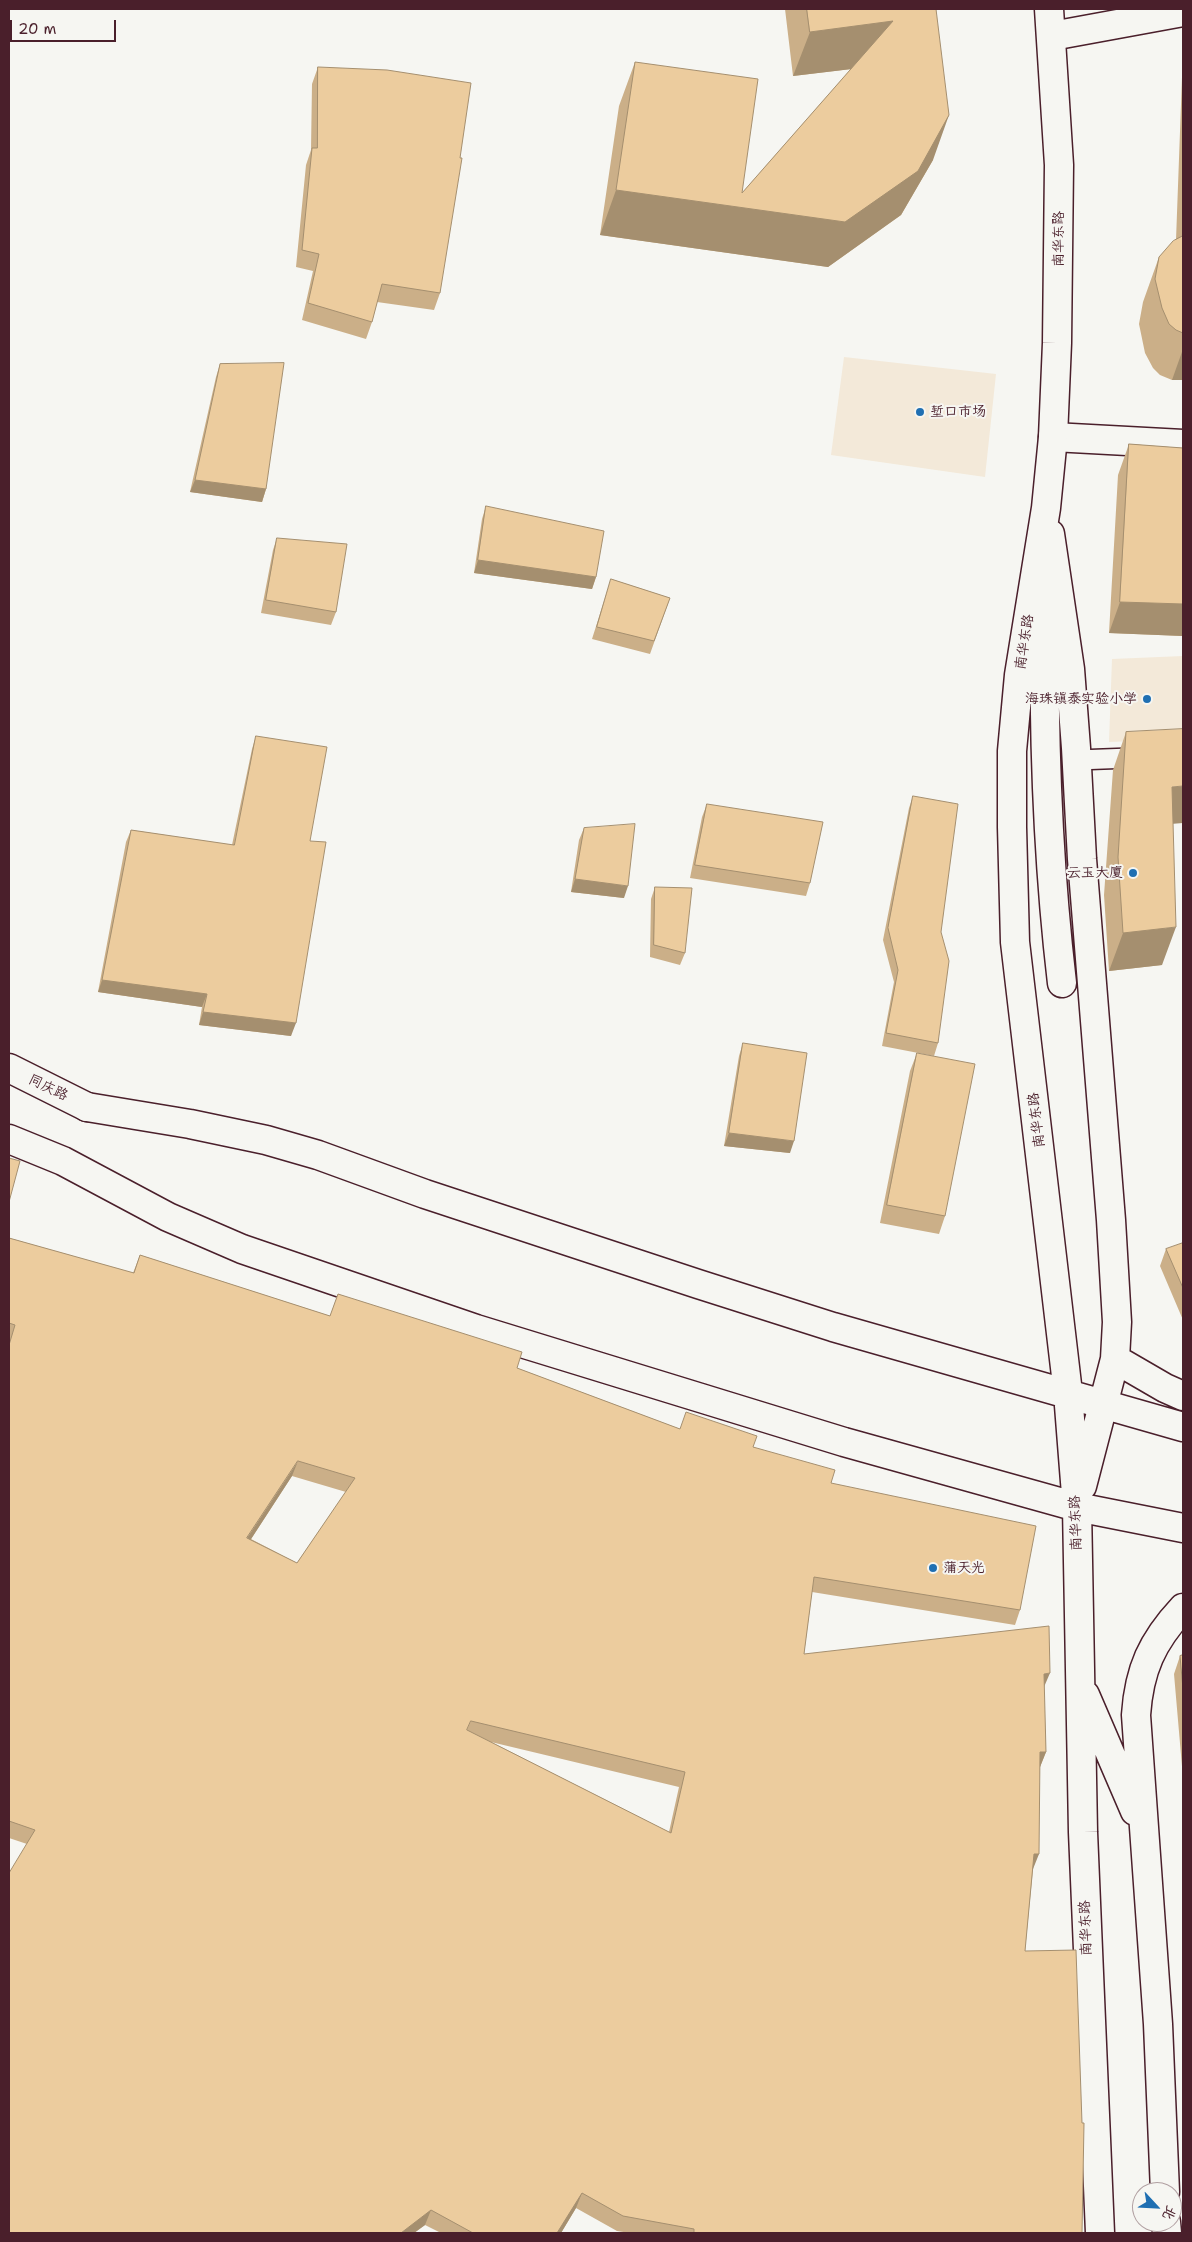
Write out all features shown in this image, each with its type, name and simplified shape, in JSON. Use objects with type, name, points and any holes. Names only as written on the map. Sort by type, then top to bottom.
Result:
[{"type":"street","name":"南华东路","points":[[1049,9],[1060,166],[1058,343],[1053,437],[1046,508],[1019,675],[1012,751],[1012,828],[1015,942],[1068,1393],[1076,1507],[1088,1984],[1100,2233]]},
{"type":"street","points":[[1052,36],[1183,12]]},
{"type":"street","points":[[1053,437],[1183,444]]},
{"type":"street","points":[[1046,508],[1070,669],[1082,859],[1111,1220],[1116,1322],[1115,1359],[1076,1507]]},
{"type":"street","points":[[1046,508],[1044,715],[1046,789],[1052,900],[1062,983]]},
{"type":"street","name":"同庆路","points":[[9,1068],[87,1107],[190,1124],[266,1140],[716,1290],[833,1327],[1183,1426]]},
{"type":"street","points":[[9,1138],[63,1161],[168,1217],[242,1249],[430,1313],[705,1400],[1076,1507],[1183,1528]]},
{"type":"street","points":[[1115,1359],[1165,1388],[1183,1396]]},
{"type":"street","points":[[1165,2182],[1158,2024],[1145,1833],[1136,1741],[1138,1686],[1147,1660],[1159,1636],[1183,1608]]},
{"type":"street","points":[[1079,1682],[1145,1833]]},
{"type":"lane","points":[[1077,760],[1183,756]]},
{"type":"shaded area","points":[[844,357],[996,374],[985,477],[831,455]]},
{"type":"shaded area","name":"海珠镇泰实验小学","points":[[1183,656],[1183,739],[1109,742],[1112,659]]},
{"type":"building","points":[[807,9],[936,9],[949,115],[918,171],[845,222],[616,190],[635,62],[758,79],[742,193],[893,21],[810,32]]},
{"type":"building","points":[[318,67],[387,70],[471,83],[460,158],[462,158],[440,293],[382,284],[372,322],[308,303],[319,254],[302,250],[312,148],[317,148]]},
{"type":"building","points":[[1183,236],[1183,333],[1169,324],[1162,308],[1155,279],[1159,257],[1173,241]]},
{"type":"building","points":[[284,363],[266,489],[195,480],[220,364]]},
{"type":"building","points":[[1129,444],[1183,448],[1183,604],[1120,602]]},
{"type":"building","points":[[486,506],[604,531],[596,577],[478,560]]},
{"type":"building","points":[[277,538],[347,544],[336,612],[266,600]]},
{"type":"building","points":[[611,579],[670,598],[654,641],[597,627]]},
{"type":"building","name":"云玉大廈","points":[[1183,729],[1183,786],[1172,787],[1176,927],[1123,933],[1118,857],[1126,732]]},
{"type":"building","points":[[256,736],[327,747],[310,841],[326,842],[296,1023],[203,1012],[207,994],[102,980],[131,830],[234,845]]},
{"type":"building","points":[[913,796],[958,804],[941,932],[949,961],[938,1043],[886,1033],[898,970],[888,928]]},
{"type":"building","points":[[707,804],[823,822],[810,883],[695,865]]},
{"type":"building","points":[[635,824],[628,886],[575,879],[584,828]]},
{"type":"building","points":[[655,887],[692,888],[685,953],[654,945]]},
{"type":"building","points":[[743,1043],[807,1053],[794,1141],[729,1133]]},
{"type":"building","points":[[917,1053],[975,1064],[945,1216],[887,1205]]},
{"type":"building","points":[[9,1158],[20,1161],[9,1202]]},
{"type":"building","points":[[9,1238],[134,1273],[140,1255],[330,1316],[338,1294],[522,1352],[517,1368],[680,1429],[686,1412],[757,1436],[753,1447],[835,1470],[831,1483],[1036,1526],[1020,1610],[814,1577],[804,1654],[1049,1626],[1050,1673],[1044,1674],[1046,1752],[1040,1752],[1039,1854],[1034,1854],[1025,1951],[1076,1950],[1082,2123],[1084,2123],[1082,2233],[694,2233],[694,2229],[623,2216],[582,2193],[557,2233],[473,2233],[431,2210],[401,2233],[9,2233],[9,1873],[35,1830],[9,1821],[9,1345],[15,1325],[9,1323]],"holes":[[[298,1461],[355,1478],[297,1563],[247,1538]],[[471,1721],[685,1772],[671,1833],[467,1730]]]},
{"type":"building","points":[[1183,1243],[1183,1288],[1166,1249]]},
{"type":"building","points":[[1183,1655],[1183,1689],[1180,1656]]},
{"type":"place","name":"堑口市场","points":[[920,412]]},
{"type":"place","name":"海珠镇泰实验小学","points":[[1147,699]]},
{"type":"place","name":"云玉大廈","points":[[1133,873]]},
{"type":"place","name":"蒲天光","points":[[933,1568]]}]
